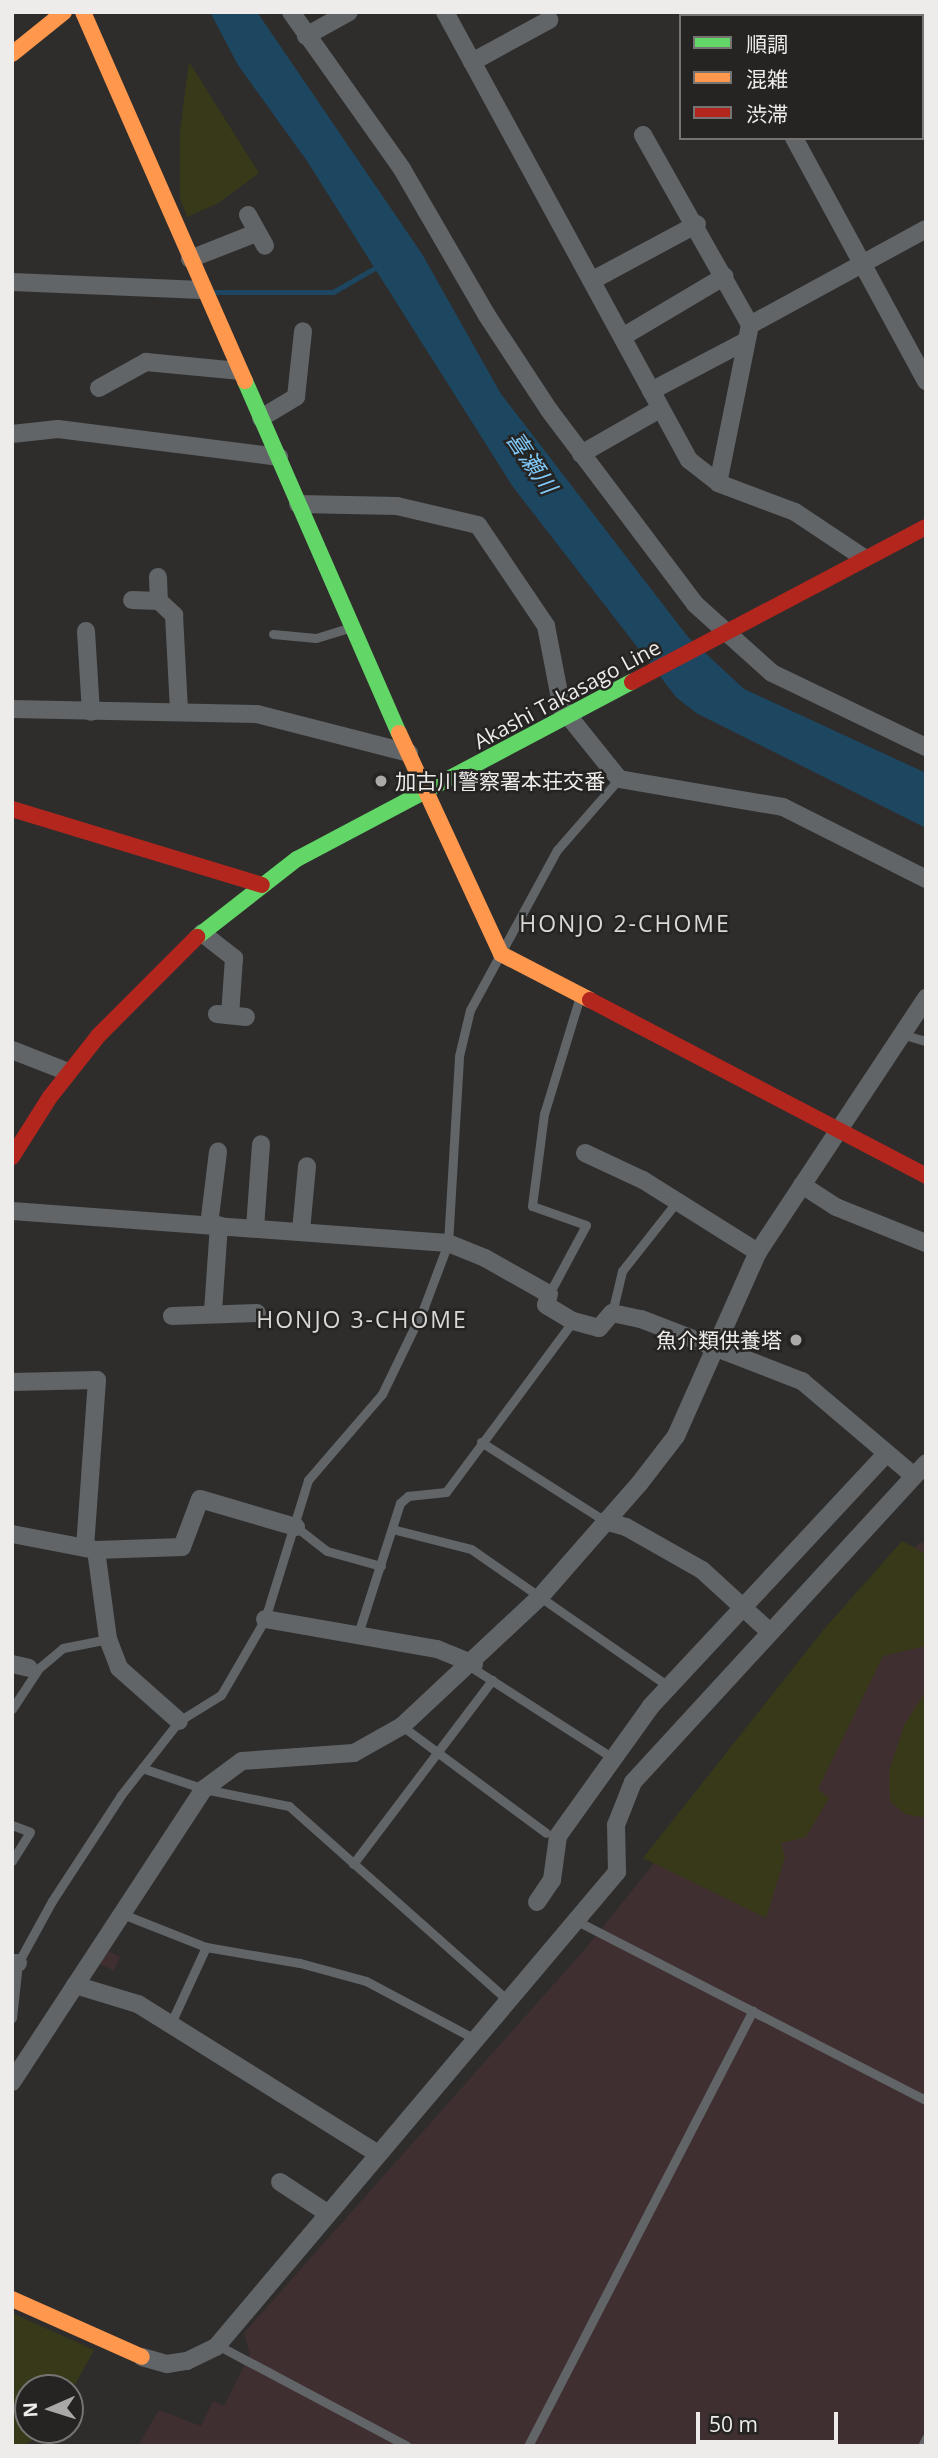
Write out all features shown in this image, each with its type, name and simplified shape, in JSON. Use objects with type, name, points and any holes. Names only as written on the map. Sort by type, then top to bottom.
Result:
[{"type":"street","points":[[12,54],[64,12]]},
{"type":"street","points":[[83,12],[425,793],[501,954],[926,1175]]},
{"type":"street","points":[[291,12],[402,169],[486,314],[581,454],[664,567],[722,635],[772,673],[926,747]]},
{"type":"street","points":[[306,36],[349,12]]},
{"type":"street","points":[[445,12],[624,336],[689,460],[718,483],[794,512],[864,558]]},
{"type":"street","points":[[472,62],[549,20]]},
{"type":"street","points":[[643,135],[725,276],[748,333],[718,483]]},
{"type":"street","points":[[795,140],[926,381]]},
{"type":"street","points":[[190,259],[261,239],[248,215]]},
{"type":"street","points":[[593,280],[697,224]]},
{"type":"street","points":[[651,391],[862,263],[926,229]]},
{"type":"street","points":[[624,336],[725,276]]},
{"type":"street","points":[[12,282],[203,290]]},
{"type":"street","points":[[261,418],[296,397],[303,331]]},
{"type":"street","points":[[99,388],[146,362],[239,371]]},
{"type":"street","points":[[581,454],[660,409]]},
{"type":"street","points":[[12,434],[58,429],[279,457]]},
{"type":"street","points":[[298,503],[397,506],[478,525],[546,626],[562,708],[580,735],[619,779],[783,807],[926,879]]},
{"type":"street","name":"Akashi Takasago Line","points":[[12,1157],[68,1072],[108,1025],[202,933],[262,885],[339,836],[628,687],[926,527]]},
{"type":"street","points":[[158,577],[159,600],[174,615],[179,712]]},
{"type":"street","points":[[132,600],[159,600]]},
{"type":"street","points":[[86,631],[91,712]]},
{"type":"street","points":[[12,709],[257,714],[409,753]]},
{"type":"street","points":[[12,809],[262,885]]},
{"type":"street","points":[[202,933],[234,958],[231,1015]]},
{"type":"street","points":[[12,2082],[120,1913],[204,1789],[242,1761],[355,1753],[402,1726],[472,1665],[540,1597],[605,1521],[676,1436],[758,1252],[926,998]]},
{"type":"street","points":[[12,1049],[68,1072]]},
{"type":"street","points":[[255,1228],[261,1144]]},
{"type":"street","points":[[213,1311],[218,1152]]},
{"type":"street","points":[[585,1153],[678,1200],[758,1252]]},
{"type":"street","points":[[301,1231],[307,1166]]},
{"type":"street","points":[[802,1185],[836,1207],[926,1243]]},
{"type":"street","points":[[12,1211],[448,1243],[485,1258],[549,1294],[546,1305],[573,1321],[599,1328],[612,1313],[715,1347],[803,1381],[886,1454],[919,1469],[632,1782],[615,1825],[617,1872],[579,1922],[506,1999],[216,2347],[187,2361],[167,2364],[142,2357],[12,2299]]},
{"type":"street","points":[[172,1316],[213,1311],[257,1313]]},
{"type":"street","points":[[12,1382],[97,1380],[90,1549],[108,1639],[119,1668],[178,1721]]},
{"type":"street","points":[[537,1902],[552,1880],[558,1836],[668,1686],[886,1454]]},
{"type":"street","points":[[12,1534],[90,1549],[182,1547],[200,1499],[296,1527]]},
{"type":"street","points":[[605,1521],[626,1527],[702,1570],[769,1632]]},
{"type":"street","points":[[265,1619],[437,1650],[472,1665]]},
{"type":"street","points":[[75,1985],[138,2004],[376,2153]]},
{"type":"street","points":[[280,2182],[327,2213]]},
{"type":"lane","points":[[273,634],[316,638],[354,626]]},
{"type":"lane","points":[[12,2018],[15,1963],[90,1839],[178,1721],[221,1695],[265,1619],[296,1527],[308,1480],[382,1394],[424,1307],[448,1243],[459,1056],[470,1010],[557,850],[619,779]]},
{"type":"lane","points":[[549,1294],[586,1225],[532,1206],[544,1114],[580,995]]},
{"type":"lane","points":[[901,1034],[926,1041]]},
{"type":"lane","points":[[612,1313],[622,1271],[678,1200]]},
{"type":"lane","points":[[357,1637],[400,1503],[408,1496],[446,1492],[481,1442],[550,1358],[573,1321]]},
{"type":"lane","points":[[481,1442],[605,1521]]},
{"type":"lane","points":[[296,1527],[327,1551],[381,1566]]},
{"type":"lane","points":[[392,1529],[471,1549],[668,1686]]},
{"type":"lane","points":[[12,1709],[39,1668],[63,1648],[108,1639]]},
{"type":"lane","points":[[472,1665],[613,1758]]},
{"type":"lane","points":[[353,1864],[492,1680]]},
{"type":"lane","points":[[402,1726],[546,1833]]},
{"type":"lane","points":[[142,1768],[204,1789],[289,1806],[506,1999]]},
{"type":"lane","points":[[12,1825],[30,1832],[12,1861]]},
{"type":"lane","points":[[120,1913],[206,1947],[300,1963],[366,1981],[475,2039]]},
{"type":"lane","points":[[579,1922],[926,2100]]},
{"type":"lane","points":[[171,2023],[206,1947]]},
{"type":"lane","points":[[528,2446],[752,2011]]},
{"type":"lane","points":[[223,2348],[407,2446]]},
{"type":"lane","points":[[922,2446],[926,2438]]},
{"type":"shaded area","points":[[920,1542],[926,1545],[926,2446],[138,2446],[159,2410],[201,2426],[213,2401],[224,2406],[250,2354],[244,2333],[586,1948],[801,1680]]},
{"type":"shaded area","points":[[106,1950],[120,1957],[113,1971],[99,1963]]},
{"type":"green space","points":[[189,62],[259,173],[217,204],[187,217],[180,198],[180,131]]},
{"type":"green space","points":[[902,1541],[926,1554],[926,1646],[883,1656],[818,1789],[829,1798],[806,1837],[781,1843],[785,1857],[766,1918],[643,1858],[825,1628]]},
{"type":"green space","points":[[926,1691],[926,1818],[905,1814],[890,1801],[889,1772],[904,1725]]},
{"type":"green space","points":[[12,2313],[94,2350],[81,2374],[14,2374],[14,2444],[26,2444],[12,2446]]},
{"type":"water","name":"喜瀬川","points":[[210,12],[257,12],[422,254],[501,394],[688,637],[744,689],[926,773],[926,828],[696,713],[676,697],[513,487],[307,161],[238,65]]},
{"type":"waterway","points":[[212,292],[333,292],[380,265]]},
{"type":"traffic: fast","points":[[245,381],[399,733]]},
{"type":"traffic: fast","points":[[197,937],[297,859],[632,682]]},
{"type":"traffic: slow","points":[[12,54],[64,12]]},
{"type":"traffic: slow","points":[[83,12],[245,381]]},
{"type":"traffic: slow","points":[[399,733],[501,954],[590,1000]]},
{"type":"traffic: slow","points":[[12,2299],[142,2357]]},
{"type":"traffic: jam","points":[[632,682],[926,527]]},
{"type":"traffic: jam","points":[[12,809],[262,885]]},
{"type":"traffic: jam","points":[[12,1157],[50,1097],[99,1035],[197,937]]},
{"type":"traffic: jam","points":[[590,1000],[926,1176]]},
{"type":"place","name":"加古川警察署本荘交番","points":[[381,781]]},
{"type":"place","name":"魚介類供養塔","points":[[796,1340]]},
{"type":"district","name":"HONJO 2-CHOME","points":[[625,923]]},
{"type":"district","name":"HONJO 3-CHOME","points":[[362,1319]]}]
